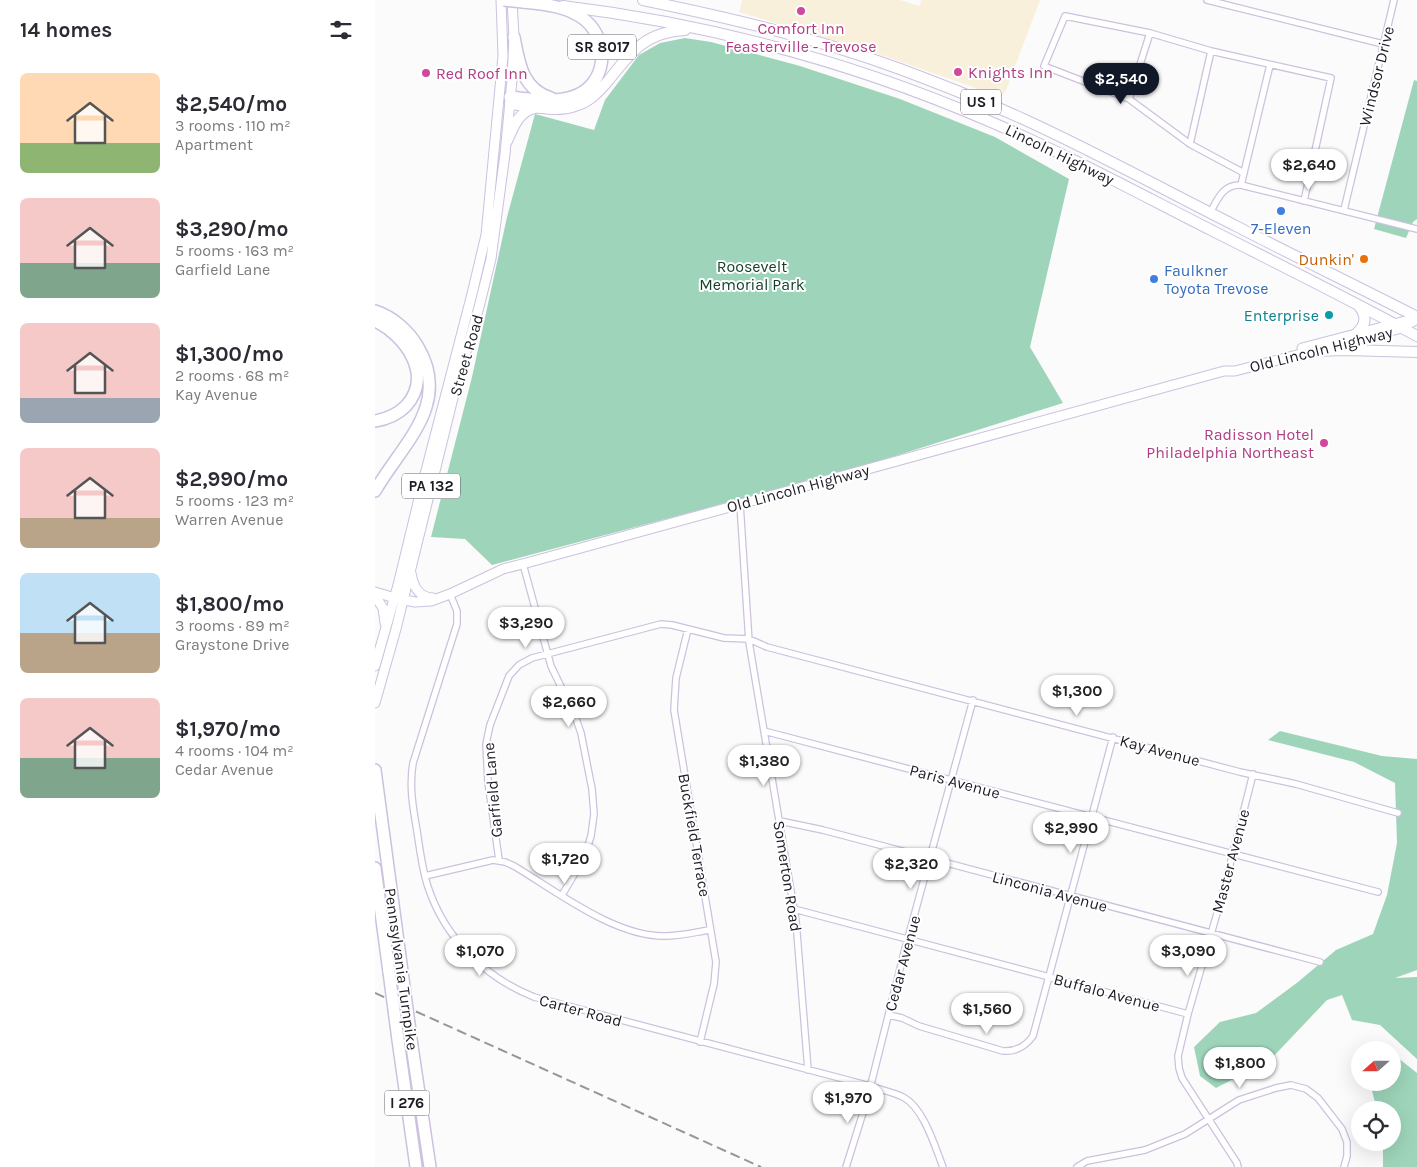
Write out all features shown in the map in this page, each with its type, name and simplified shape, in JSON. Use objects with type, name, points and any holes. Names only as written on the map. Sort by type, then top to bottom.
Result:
[{"type":"highway","name":"Lincoln Highway","points":[[502,0],[614,13],[743,38],[906,88],[989,121],[1078,162],[1417,336]]},
{"type":"highway","name":"Lincoln Highway","points":[[643,0],[740,21],[814,41],[929,80],[1018,116],[1063,137],[1417,318]]},
{"type":"highway","points":[[657,0],[679,7]]},
{"type":"highway","name":"SR 8017","points":[[549,4],[572,12],[585,20],[595,31],[602,48],[602,62],[594,81],[585,91],[565,98]]},
{"type":"highway","points":[[507,100],[539,107],[560,109],[581,104],[598,93],[640,45],[665,33],[699,30]]},
{"type":"highway","points":[[514,37],[520,68],[529,85],[546,96],[565,98]]},
{"type":"highway","points":[[507,100],[545,101],[565,98]]},
{"type":"highway","points":[[507,141],[521,114],[529,109],[539,107]]},
{"type":"highway","points":[[1357,333],[1363,328],[1365,321],[1364,314],[1359,306]]},
{"type":"highway","points":[[375,311],[395,322],[415,342],[424,360],[429,386],[427,404],[421,421],[375,490]]},
{"type":"highway","points":[[375,321],[390,329],[402,340],[415,361],[418,377],[414,393],[405,407],[391,417],[375,421]]},
{"type":"highway","points":[[1312,351],[1417,352]]},
{"type":"highway","name":"Pennsylvania Turnpike","points":[[375,770],[430,1167]]},
{"type":"highway","name":"Pennsylvania Turnpike","points":[[375,868],[416,1167]]},
{"type":"main road","name":"Street Road","points":[[375,666],[384,635],[411,570],[455,390],[491,259],[507,141],[502,0]]},
{"type":"main road","name":"Street Road","points":[[375,703],[486,235],[507,100],[517,1]]},
{"type":"main road","name":"Old Lincoln Highway","points":[[375,594],[426,602],[441,598],[503,569],[1224,372],[1235,371],[1312,351],[1398,326],[1417,318]]},
{"type":"main road","name":"Old Lincoln Highway","points":[[1224,372],[1234,365],[1357,333],[1398,326]]},
{"type":"main road","points":[[411,570],[414,585],[420,594],[430,598],[441,598]]},
{"type":"main road","points":[[375,594],[383,608],[385,617],[384,635]]},
{"type":"street","points":[[1207,0],[1383,44]]},
{"type":"street","name":"Windsor Drive","points":[[1344,210],[1394,0]]},
{"type":"street","points":[[1244,173],[1190,144],[1129,99],[1044,66],[1065,16],[1150,33],[1211,51],[1331,78],[1304,200]]},
{"type":"street","points":[[1129,99],[1150,33]]},
{"type":"street","points":[[1190,144],[1211,51]]},
{"type":"street","points":[[1241,186],[1270,65]]},
{"type":"street","points":[[1210,213],[1222,192],[1233,186],[1241,186],[1417,229]]},
{"type":"street","name":"Somerton Road","points":[[740,504],[749,639],[795,909],[808,1070]]},
{"type":"street","points":[[523,564],[554,676],[575,716],[581,733],[592,789],[594,808],[593,829],[586,852],[562,895]]},
{"type":"street","name":"Carter Road","points":[[450,594],[457,611],[457,624],[413,763],[411,776],[411,792],[425,876],[436,906],[449,931],[469,954],[505,983],[521,992],[547,1001],[870,1086],[904,1097],[914,1105],[923,1119],[943,1167]]},
{"type":"street","name":"Garfield Lane","points":[[499,860],[486,744],[487,734],[501,694],[513,671],[525,661],[661,624],[724,638],[749,639]]},
{"type":"street","name":"Buckfield Terrace","points":[[688,629],[676,678],[673,710],[716,969],[700,1042]]},
{"type":"street","name":"Kay Avenue","points":[[749,639],[767,647],[1296,784],[1398,813]]},
{"type":"street","name":"Cedar Avenue","points":[[846,1167],[870,1086],[929,859],[973,700]]},
{"type":"street","name":"Paris Avenue","points":[[764,731],[1378,892]]},
{"type":"street","points":[[889,1015],[902,1018],[928,1029],[1003,1051],[1013,1051],[1028,1043],[1033,1036],[1050,976],[1113,737]]},
{"type":"street","name":"Master Avenue","points":[[1238,1167],[1182,1078],[1178,1056],[1253,774]]},
{"type":"street","name":"Linconia Avenue","points":[[780,821],[823,830],[1320,962]]},
{"type":"street","points":[[425,876],[484,861],[499,860],[514,866],[611,924],[636,932],[664,936],[710,930]]},
{"type":"street","name":"Buffalo Avenue","points":[[795,909],[1188,1014]]},
{"type":"street","points":[[1077,1167],[1087,1161],[1145,1150],[1185,1134],[1239,1100],[1276,1088],[1291,1086],[1306,1089],[1318,1098],[1342,1129],[1347,1142],[1347,1156],[1344,1167]]},
{"type":"shaded area","points":[[742,0],[900,0],[920,6],[921,0],[1040,0],[1005,93],[998,96],[876,53],[739,12]]},
{"type":"green space","name":"Roosevelt Memorial Park","points":[[685,38],[711,42],[800,66],[900,99],[995,137],[1069,179],[1030,347],[1063,403],[851,470],[492,565],[465,539],[431,537],[472,377],[507,217],[535,114],[594,130],[605,100],[639,55],[660,43]]},
{"type":"green space","points":[[1414,80],[1417,81],[1417,219],[1413,222],[1406,238],[1374,229]]},
{"type":"green space","points":[[1280,731],[1382,756],[1417,759],[1417,970],[1395,978],[1417,977],[1417,1059],[1401,1044],[1401,1041],[1397,1041],[1380,1025],[1352,1020],[1342,995],[1327,1000],[1270,1060],[1216,1088],[1200,1076],[1194,1047],[1220,1022],[1256,1013],[1298,982],[1336,950],[1373,934],[1387,895],[1397,843],[1395,783],[1354,762],[1268,740]]},
{"type":"green space","points":[[1401,1060],[1417,1073],[1417,1167],[1383,1167],[1383,1151],[1401,1151],[1401,1101],[1375,1101],[1372,1091],[1401,1091]]},
{"type":"railway","points":[[375,993],[761,1167]]},
{"type":"place","name":"Comfort Inn Feasterville - Trevose","points":[[801,11]]},
{"type":"place","name":"Knights Inn","points":[[958,72]]},
{"type":"place","name":"Red Roof Inn","points":[[426,73]]},
{"type":"place","name":"7-Eleven","points":[[1281,211]]},
{"type":"place","name":"Dunkin'","points":[[1364,259]]},
{"type":"place","name":"Faulkner Toyota Trevose","points":[[1154,279]]},
{"type":"place","name":"Enterprise","points":[[1329,315]]},
{"type":"place","name":"Radisson Hotel Philadelphia Northeast","points":[[1324,443]]}]
